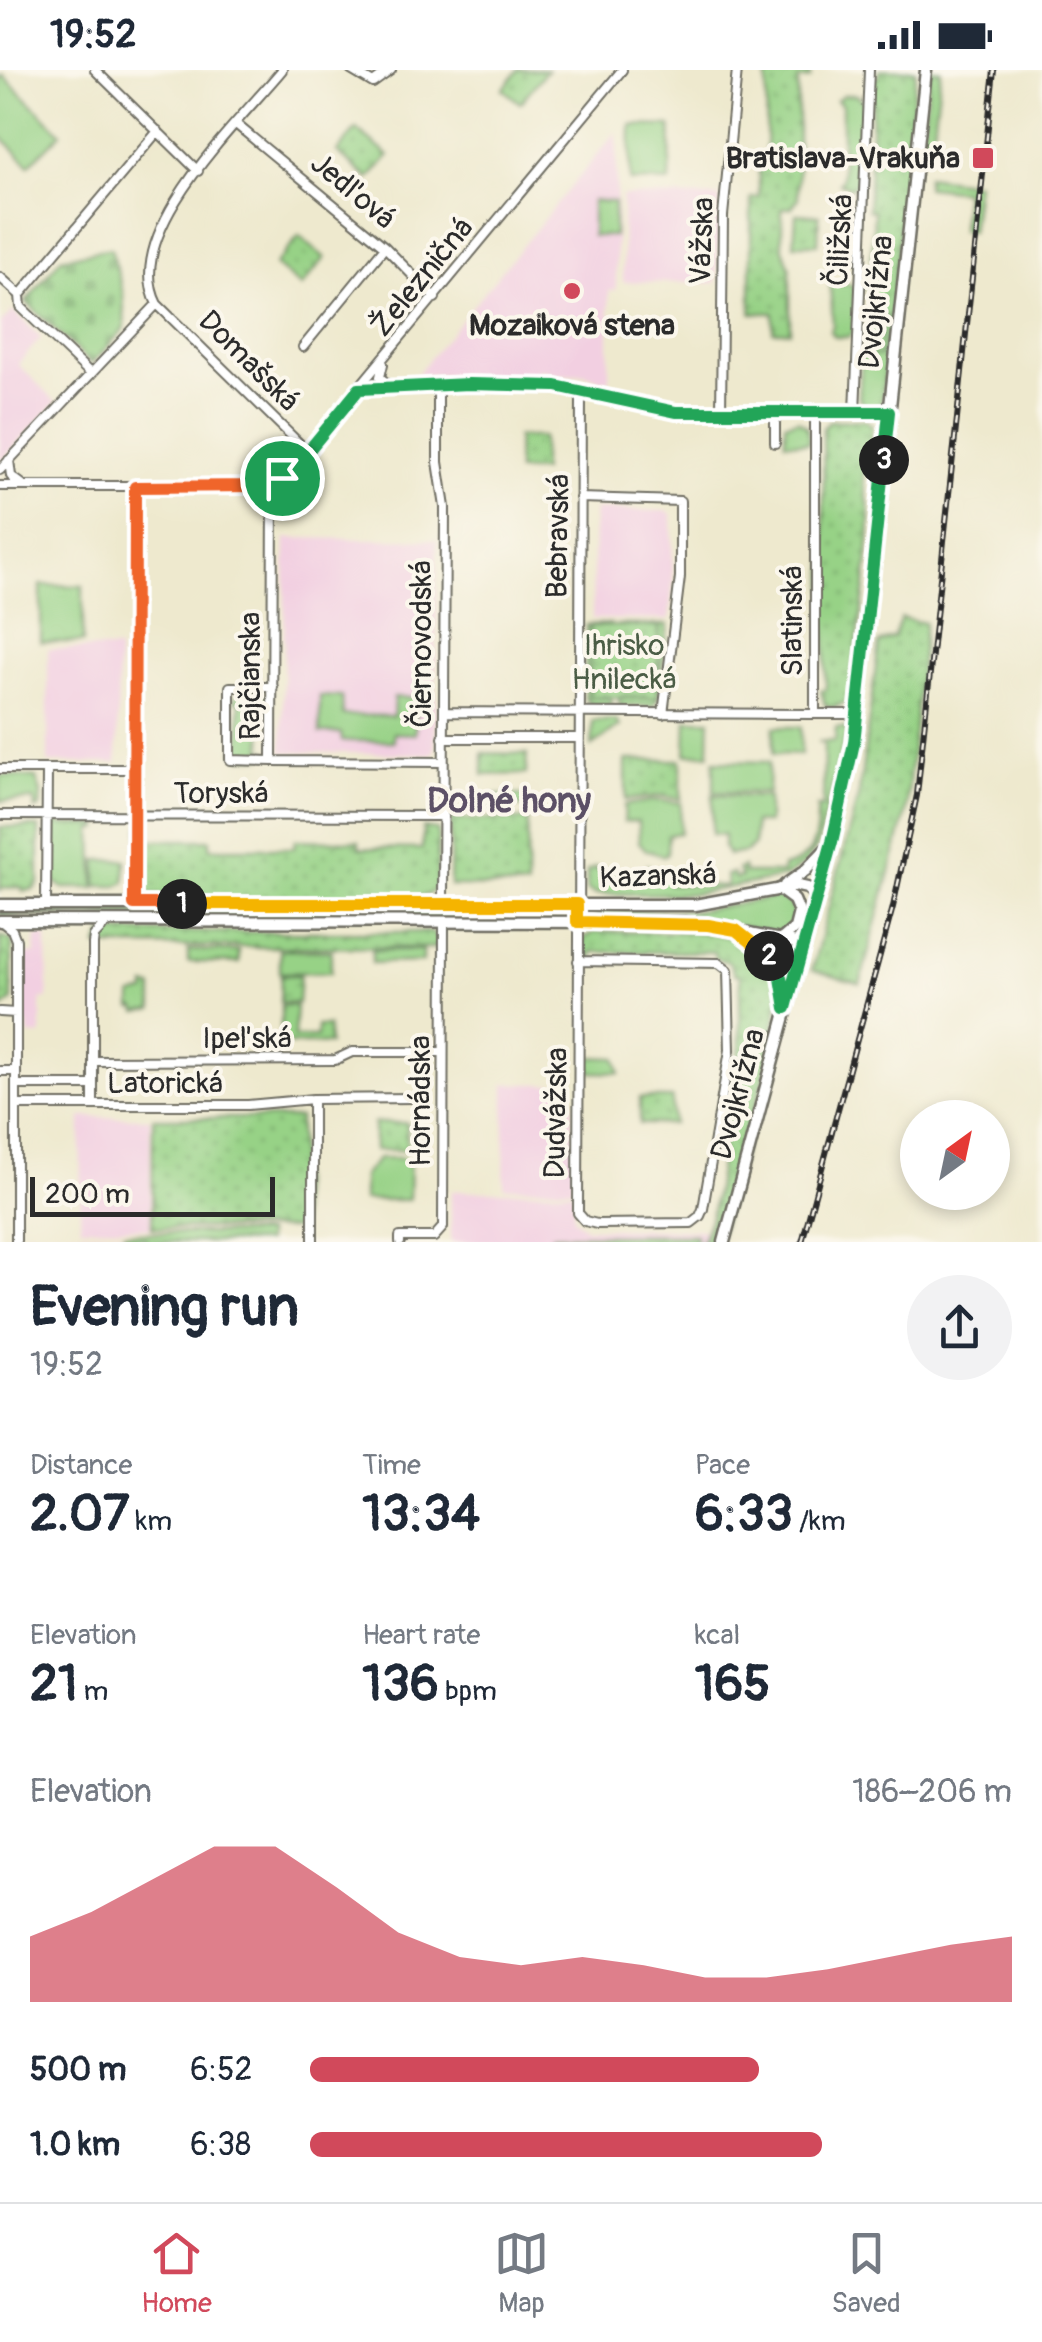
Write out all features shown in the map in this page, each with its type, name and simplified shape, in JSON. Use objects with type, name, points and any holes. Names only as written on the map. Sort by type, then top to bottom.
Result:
[{"type":"main road","name":"Dvojkrížna","points":[[724,1242],[832,842],[858,714],[926,70]]},
{"type":"main road","points":[[781,940],[794,928],[799,912],[794,900],[778,889],[805,871],[832,842]]},
{"type":"main road","name":"Kazanská","points":[[0,904],[695,905],[803,886],[817,896]]},
{"type":"main road","name":"Kazanská","points":[[1,921],[685,922],[797,943],[805,939]]},
{"type":"street","points":[[96,70],[198,170]]},
{"type":"street","points":[[0,470],[156,304],[150,272],[153,246],[171,206],[282,70]]},
{"type":"street","points":[[352,70],[373,83],[391,70]]},
{"type":"street","name":"Železničná","points":[[273,482],[287,474],[308,452],[622,70]]},
{"type":"street","name":"Vážska","points":[[721,414],[723,216],[738,70]]},
{"type":"street","name":"Čiližská","points":[[855,412],[869,70]]},
{"type":"street","name":"Jedľová","points":[[237,125],[385,247],[435,298]]},
{"type":"street","points":[[20,296],[158,130]]},
{"type":"street","points":[[303,347],[385,247]]},
{"type":"street","points":[[0,276],[20,296],[21,307],[91,374]]},
{"type":"street","name":"Domašská","points":[[156,304],[308,452]]},
{"type":"street","points":[[386,356],[380,377],[392,389]]},
{"type":"street","name":"Čiernovodská","points":[[438,385],[438,462],[445,507],[443,904]]},
{"type":"street","points":[[359,389],[556,386],[676,412],[889,412]]},
{"type":"street","name":"Bebravská","points":[[577,922],[581,390]]},
{"type":"street","name":"Slatinská","points":[[444,712],[815,714],[814,412]]},
{"type":"street","points":[[774,443],[775,413]]},
{"type":"street","points":[[9,460],[12,476],[26,486]]},
{"type":"street","points":[[0,486],[258,486],[273,482]]},
{"type":"street","name":"Rajčianska","points":[[273,482],[272,761],[442,762]]},
{"type":"street","points":[[134,904],[135,487]]},
{"type":"street","points":[[580,498],[680,501],[680,577],[664,714]]},
{"type":"street","points":[[272,761],[230,760],[230,687],[273,688]]},
{"type":"street","points":[[815,714],[858,714]]},
{"type":"street","points":[[444,738],[578,738]]},
{"type":"street","points":[[0,769],[133,769]]},
{"type":"street","points":[[46,904],[47,769]]},
{"type":"street","name":"Toryská","points":[[0,814],[442,816]]},
{"type":"street","points":[[1,921],[12,930],[16,940],[16,1242]]},
{"type":"street","points":[[93,1104],[93,944],[94,936],[108,922]]},
{"type":"street","name":"Hornádska","points":[[400,1242],[400,1238],[434,1238],[442,1230],[444,922]]},
{"type":"street","name":"Dudvážska","points":[[577,922],[578,1213],[591,1224],[691,1223],[703,1209],[730,1050],[728,970],[719,963],[578,961]]},
{"type":"street","points":[[736,930],[775,964],[786,1008]]},
{"type":"street","points":[[0,1012],[16,1012]]},
{"type":"street","name":"Ipeľská","points":[[93,1061],[335,1060],[352,1052],[442,1052]]},
{"type":"street","points":[[0,1071],[16,1071]]},
{"type":"street","name":"Latorická","points":[[16,1085],[93,1085]]},
{"type":"street","name":"Latorická","points":[[16,1105],[248,1106],[313,1099],[414,1098]]},
{"type":"street","points":[[313,1099],[313,1242]]},
{"type":"shaded area","points":[[617,131],[616,290],[609,291],[609,315],[616,316],[616,329],[609,329],[609,382],[584,374],[551,375],[545,369],[536,375],[416,375]]},
{"type":"shaded area","points":[[622,196],[720,197],[716,283],[623,282]]},
{"type":"shaded area","points":[[13,311],[41,338],[18,364],[56,402],[0,462],[0,324]]},
{"type":"shaded area","points":[[594,510],[672,514],[669,620],[592,619]]},
{"type":"shaded area","points":[[286,538],[437,540],[432,754],[282,752]]},
{"type":"shaded area","points":[[48,649],[118,649],[117,763],[48,763]]},
{"type":"shaded area","points":[[36,936],[47,936],[48,999],[41,999],[41,1036],[28,1035],[24,1023],[25,954],[35,954]]},
{"type":"shaded area","points":[[505,1084],[572,1084],[573,1188],[504,1187]]},
{"type":"shaded area","points":[[81,1117],[150,1118],[150,1228],[80,1227]]},
{"type":"shaded area","points":[[451,1191],[574,1191],[573,1218],[586,1228],[704,1230],[701,1242],[451,1242]]},
{"type":"shaded area","points":[[25,1232],[266,1233],[266,1242],[25,1242]]},
{"type":"green space","points":[[518,70],[547,70],[520,103],[503,89]]},
{"type":"green space","points":[[767,70],[810,70],[810,79],[798,80],[798,199],[791,208],[782,208],[782,246],[790,268],[790,331],[773,331],[773,313],[752,313],[751,308],[751,198],[759,197],[759,155],[766,154]]},
{"type":"green space","points":[[879,70],[916,70],[891,317],[884,317],[881,356],[868,354],[870,289],[864,288],[865,269],[871,268],[874,211],[868,210],[873,78],[879,78]]},
{"type":"green space","points":[[930,70],[941,70],[933,138],[921,147]]},
{"type":"green space","points":[[3,75],[61,133],[29,165],[0,135]]},
{"type":"green space","points":[[843,95],[857,95],[864,101],[858,182],[851,188],[839,183],[842,105],[837,100]]},
{"type":"green space","points":[[631,125],[671,126],[670,182],[630,181]]},
{"type":"green space","points":[[356,129],[389,156],[369,179],[337,152]]},
{"type":"green space","points":[[927,176],[977,183],[971,232],[961,231],[965,191],[926,187]]},
{"type":"green space","points":[[592,201],[614,202],[614,236],[592,236]]},
{"type":"green space","points":[[796,214],[819,215],[818,244],[794,244]]},
{"type":"green space","points":[[299,236],[325,258],[301,287],[275,265]]},
{"type":"green space","points":[[111,248],[123,293],[125,328],[91,364],[26,302],[61,258]]},
{"type":"green space","points":[[830,283],[854,288],[854,331],[849,337],[836,337],[830,332]]},
{"type":"green space","points":[[884,317],[891,317],[881,404],[875,408],[865,406],[859,398],[862,354],[880,355]]},
{"type":"green space","points":[[798,420],[807,426],[809,443],[785,442],[785,423]]},
{"type":"green space","points":[[864,420],[872,425],[868,469],[864,469],[870,521],[867,566],[849,701],[833,708],[825,705],[821,691],[826,689],[823,428],[830,421]]},
{"type":"green space","points":[[517,437],[542,437],[542,471],[517,471]]},
{"type":"green space","points":[[41,585],[83,586],[83,642],[41,642]]},
{"type":"green space","points":[[901,618],[925,623],[906,812],[860,984],[812,970],[859,793],[879,643],[894,637]]},
{"type":"green space","points":[[610,624],[590,667],[590,697],[612,698],[611,706],[592,706],[585,698],[586,625]]},
{"type":"green space","points":[[618,625],[668,625],[658,700],[653,706],[620,706],[618,698],[658,698],[659,627]]},
{"type":"green space","name":"Ihrisko Hnilecká","points":[[590,626],[659,626],[658,698],[590,697]]},
{"type":"green space","points":[[254,691],[269,701],[263,702],[262,750],[268,751],[263,757],[241,758],[234,752],[240,748],[240,702],[234,701],[242,692]]},
{"type":"green space","points":[[320,696],[342,697],[343,715],[393,716],[394,697],[416,698],[415,734],[394,733],[394,741],[342,741],[341,733],[320,733]]},
{"type":"green space","points":[[616,720],[620,726],[592,746],[593,721]]},
{"type":"green space","points":[[687,720],[710,720],[709,754],[686,754]]},
{"type":"green space","points":[[774,727],[801,727],[801,755],[773,754]]},
{"type":"green space","points":[[836,728],[847,731],[817,847],[806,863],[785,877],[694,894],[595,894],[587,890],[587,871],[596,867],[646,870],[647,865],[654,869],[651,876],[657,878],[660,872],[669,877],[669,884],[727,886],[726,875],[741,877],[738,869],[743,867],[744,873],[782,873],[783,867],[802,859],[812,846],[817,807],[823,807],[824,743],[818,742],[835,741]]},
{"type":"green space","points":[[483,753],[527,754],[526,774],[483,775]]},
{"type":"green space","points":[[626,760],[681,760],[681,799],[660,796],[626,800]]},
{"type":"green space","points":[[714,761],[769,762],[768,793],[714,792]]},
{"type":"green space","points":[[0,775],[36,778],[40,807],[35,810],[34,800],[0,801]]},
{"type":"green space","points":[[527,795],[527,806],[482,808],[482,796]]},
{"type":"green space","points":[[713,795],[768,797],[768,823],[754,823],[754,844],[746,852],[728,855],[724,835],[712,834]]},
{"type":"green space","points":[[656,800],[681,803],[680,833],[668,835],[664,856],[646,850],[639,842],[638,821],[624,822],[625,805]]},
{"type":"green space","points":[[60,818],[60,825],[99,825],[99,829],[93,830],[95,888],[63,888],[54,881],[54,821]]},
{"type":"green space","points":[[451,819],[528,820],[527,887],[450,886]]},
{"type":"green space","points":[[145,821],[146,840],[210,840],[210,848],[294,848],[295,840],[359,841],[359,848],[422,849],[423,828],[438,830],[437,888],[426,896],[355,901],[208,900],[150,895],[139,886],[140,827]]},
{"type":"green space","points":[[0,827],[39,827],[39,883],[34,889],[1,888],[0,892]]},
{"type":"green space","points":[[97,860],[126,860],[125,882],[97,886]]},
{"type":"green space","points":[[778,897],[791,904],[794,916],[790,927],[775,933],[697,918],[595,914],[696,911]]},
{"type":"green space","points":[[0,910],[504,911],[504,917],[0,915]]},
{"type":"green space","points":[[104,932],[431,932],[438,939],[439,948],[98,946]]},
{"type":"green space","points":[[595,932],[704,932],[741,939],[770,961],[781,987],[769,1059],[718,1242],[701,1242],[711,1217],[740,1046],[740,975],[734,974],[729,962],[715,958],[714,952],[592,952],[592,958],[584,955],[583,939]]},
{"type":"green space","points":[[0,936],[12,940],[12,1001],[3,1008],[0,1002]]},
{"type":"green space","points":[[760,940],[797,948],[788,980],[773,956],[758,943]]},
{"type":"green space","points":[[188,950],[239,951],[239,963],[188,962]]},
{"type":"green space","points":[[280,950],[331,951],[331,972],[280,973]]},
{"type":"green space","points":[[372,950],[423,950],[423,962],[372,963]]},
{"type":"green space","points":[[281,975],[300,975],[298,1003],[280,1002]]},
{"type":"green space","points":[[146,986],[153,988],[153,1010],[137,1012],[132,1008],[132,995],[146,992]]},
{"type":"green space","points":[[281,1005],[296,1006],[294,1037],[317,1037],[317,1026],[328,1026],[329,1044],[281,1044]]},
{"type":"green space","points":[[590,1057],[616,1058],[620,1073],[590,1072]]},
{"type":"green space","points":[[640,1098],[672,1098],[673,1124],[640,1124]]},
{"type":"green space","points":[[153,1118],[299,1118],[300,1229],[152,1228]]},
{"type":"green space","points":[[374,1123],[407,1123],[407,1150],[374,1150]]},
{"type":"green space","points":[[379,1158],[402,1158],[410,1164],[409,1200],[363,1200],[363,1176]]},
{"type":"green space","points":[[124,1233],[266,1233],[266,1242],[146,1242],[145,1238],[124,1239]]},
{"type":"green space","points":[[552,1235],[696,1235],[696,1242],[552,1242]]},
{"type":"railway","points":[[802,1242],[893,907],[917,795],[994,70]]},
{"type":"place","name":"Bratislava-Vrakuňa","points":[[983,158]]},
{"type":"place","name":"Mozaiková stena","points":[[572,291]]},
{"type":"district","name":"Dolné hony","points":[[509,801]]},
{"type":"route","points":[[469,384],[556,386],[676,412],[889,412],[854,743],[832,842],[786,1008],[775,964],[736,930],[685,922],[577,922],[577,904],[134,904],[135,487],[258,486],[282,478],[359,389],[469,384]]}]
